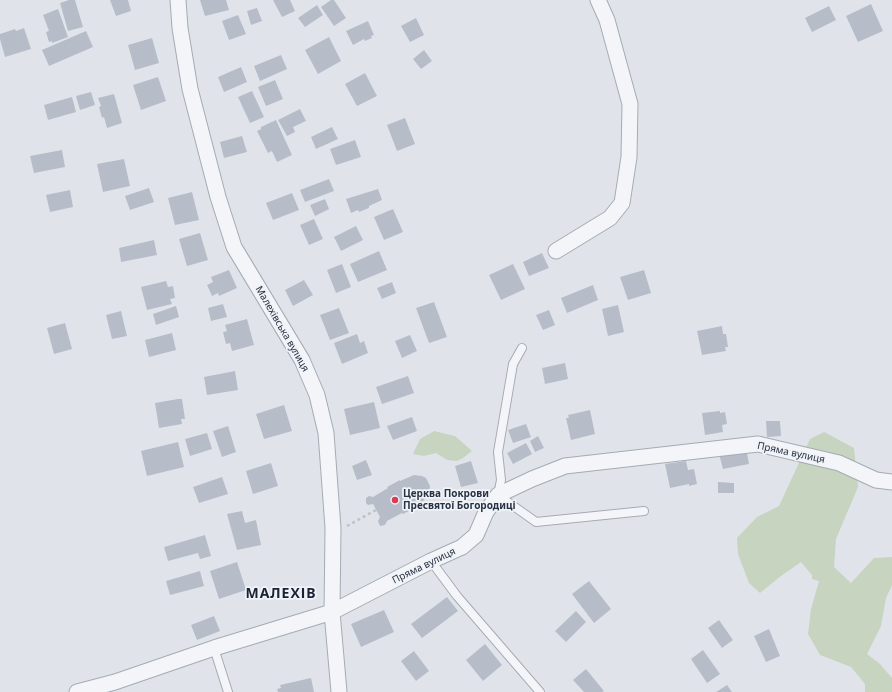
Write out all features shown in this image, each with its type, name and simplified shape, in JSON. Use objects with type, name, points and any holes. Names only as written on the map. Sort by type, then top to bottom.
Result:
[{"type":"street","name":"Малехівська вулиця","points":[[178,0],[180,28],[190,89],[218,197],[234,247],[302,360],[317,396],[326,433],[334,528],[332,612],[339,692]]},
{"type":"street","points":[[556,251],[610,218],[622,203],[629,157],[630,104],[607,20],[598,0]]},
{"type":"street","name":"Пряма вулиця","points":[[77,692],[115,682],[214,648],[332,612],[431,561],[462,547],[476,535],[486,512],[498,495],[565,466],[758,444],[839,463],[876,480],[892,482]]},
{"type":"lane","points":[[522,348],[513,364],[498,452],[501,480],[498,495],[536,522],[644,511]]},
{"type":"lane","points":[[431,561],[457,596],[540,692]]},
{"type":"lane","points":[[214,648],[228,692]]},
{"type":"path","points":[[334,528],[349,526],[376,510]]},
{"type":"green space","points":[[434,431],[455,436],[472,451],[457,461],[447,460],[436,453],[424,456],[413,454],[420,439]]},
{"type":"green space","points":[[824,432],[854,448],[858,487],[836,539],[834,567],[851,583],[874,558],[892,557],[892,585],[886,598],[881,626],[867,654],[880,664],[892,678],[892,692],[865,692],[865,684],[851,667],[820,655],[808,634],[811,609],[819,581],[812,579],[812,575],[801,562],[760,593],[749,583],[738,554],[737,538],[757,517],[779,506],[810,439]]},
{"type":"building","points":[[75,0],[83,27],[68,31],[60,3]]},
{"type":"building","points":[[110,0],[128,0],[131,11],[116,16]]},
{"type":"building","points":[[200,0],[226,0],[229,10],[205,16]]},
{"type":"building","points":[[273,0],[290,0],[295,11],[282,17]]},
{"type":"building","points":[[331,0],[334,0],[346,18],[334,26],[321,7]]},
{"type":"building","points":[[871,4],[883,31],[858,42],[846,16]]},
{"type":"building","points":[[317,5],[323,15],[305,27],[298,18]]},
{"type":"building","points":[[829,6],[836,20],[812,32],[805,18]]},
{"type":"building","points":[[257,8],[262,21],[251,25],[247,11]]},
{"type":"building","points":[[58,9],[68,37],[52,43],[52,41],[49,42],[46,32],[49,31],[43,15]]},
{"type":"building","points":[[238,15],[246,34],[229,40],[222,21]]},
{"type":"building","points":[[416,18],[424,35],[410,42],[401,26]]},
{"type":"building","points":[[368,21],[374,35],[371,36],[372,38],[365,41],[364,39],[353,45],[346,31]]},
{"type":"building","points":[[24,28],[31,49],[5,57],[0,34],[15,29],[16,31]]},
{"type":"building","points":[[86,31],[93,47],[49,66],[42,50]]},
{"type":"building","points":[[329,37],[341,61],[318,74],[305,50]]},
{"type":"building","points":[[152,38],[159,63],[135,70],[128,45]]},
{"type":"building","points":[[424,50],[432,61],[421,69],[413,59]]},
{"type":"building","points":[[281,55],[287,69],[260,81],[254,66]]},
{"type":"building","points":[[241,67],[247,82],[224,92],[218,77]]},
{"type":"building","points":[[365,73],[377,96],[357,106],[345,84]]},
{"type":"building","points":[[158,77],[166,101],[141,110],[133,85]]},
{"type":"building","points":[[275,80],[283,99],[266,106],[258,87]]},
{"type":"building","points":[[252,91],[264,117],[250,123],[238,97]]},
{"type":"building","points":[[91,92],[95,105],[80,110],[76,96]]},
{"type":"building","points":[[114,94],[122,123],[107,128],[104,117],[102,118],[99,107],[101,106],[98,98]]},
{"type":"building","points":[[72,97],[76,112],[48,120],[44,105]]},
{"type":"building","points":[[300,109],[306,121],[293,127],[295,132],[287,136],[278,120]]},
{"type":"building","points":[[405,118],[415,144],[397,151],[387,125]]},
{"type":"building","points":[[276,120],[292,155],[277,162],[272,151],[268,153],[257,131],[261,129],[261,127]]},
{"type":"building","points":[[332,127],[338,139],[316,149],[311,137]]},
{"type":"building","points":[[242,136],[247,152],[224,158],[220,142]]},
{"type":"building","points":[[355,140],[361,157],[336,165],[330,149]]},
{"type":"building","points":[[62,150],[65,167],[34,173],[30,156]]},
{"type":"building","points":[[124,159],[130,186],[103,192],[97,164]]},
{"type":"building","points":[[329,179],[334,191],[305,202],[300,190]]},
{"type":"building","points":[[149,188],[154,202],[130,210],[125,196]]},
{"type":"building","points":[[378,189],[382,200],[369,206],[369,208],[351,213],[346,199]]},
{"type":"building","points":[[70,190],[73,207],[50,212],[46,195]]},
{"type":"building","points":[[192,192],[199,220],[175,225],[168,198]]},
{"type":"building","points":[[292,193],[299,210],[273,220],[266,203]]},
{"type":"building","points":[[325,199],[329,209],[315,216],[310,205]]},
{"type":"building","points":[[393,209],[403,232],[384,240],[374,217]]},
{"type":"building","points":[[314,219],[323,239],[309,245],[300,225]]},
{"type":"building","points":[[356,226],[363,240],[341,251],[334,237]]},
{"type":"building","points":[[200,233],[208,260],[187,266],[179,239]]},
{"type":"building","points":[[154,240],[157,255],[121,262],[119,248]]},
{"type":"building","points":[[379,251],[387,270],[358,282],[350,264]]},
{"type":"building","points":[[542,253],[549,268],[529,276],[523,262]]},
{"type":"building","points":[[342,264],[351,287],[336,293],[327,270]]},
{"type":"building","points":[[513,264],[525,289],[501,300],[489,275]]},
{"type":"building","points":[[229,270],[237,288],[219,296],[218,293],[212,296],[207,285],[213,282],[211,277]]},
{"type":"building","points":[[644,270],[651,293],[628,300],[620,277]]},
{"type":"building","points":[[304,280],[313,295],[293,306],[285,290]]},
{"type":"building","points":[[166,281],[168,287],[173,286],[175,298],[170,299],[172,304],[147,310],[141,287]]},
{"type":"building","points":[[392,282],[396,293],[382,299],[377,288]]},
{"type":"building","points":[[593,285],[598,300],[567,313],[561,298]]},
{"type":"building","points":[[434,302],[447,337],[429,343],[416,308]]},
{"type":"building","points":[[223,304],[227,317],[211,321],[208,308]]},
{"type":"building","points":[[618,305],[624,332],[608,336],[602,309]]},
{"type":"building","points":[[176,306],[179,317],[156,325],[153,314]]},
{"type":"building","points":[[339,308],[349,333],[330,340],[320,315]]},
{"type":"building","points":[[549,310],[555,325],[543,330],[536,315]]},
{"type":"building","points":[[121,311],[127,336],[112,339],[106,315]]},
{"type":"building","points":[[247,319],[254,345],[232,351],[230,343],[226,344],[223,332],[227,331],[225,325]]},
{"type":"building","points":[[65,323],[72,349],[54,354],[47,328]]},
{"type":"building","points":[[722,326],[723,334],[726,334],[728,347],[725,347],[726,351],[702,355],[697,331]]},
{"type":"building","points":[[172,333],[176,350],[149,357],[145,340]]},
{"type":"building","points":[[357,334],[360,343],[364,341],[368,353],[342,364],[334,343]]},
{"type":"building","points":[[410,335],[417,351],[402,358],[395,341]]},
{"type":"building","points":[[565,363],[568,379],[545,384],[542,368]]},
{"type":"building","points":[[235,371],[238,390],[207,395],[204,377]]},
{"type":"building","points":[[408,376],[414,393],[382,404],[376,387]]},
{"type":"building","points":[[182,399],[185,419],[181,419],[182,424],[159,428],[155,403]]},
{"type":"building","points":[[374,402],[380,428],[350,435],[344,409]]},
{"type":"building","points":[[284,405],[292,431],[264,439],[256,414]]},
{"type":"building","points":[[590,410],[595,434],[571,440],[566,418],[569,418],[568,415]]},
{"type":"building","points":[[720,411],[720,413],[725,412],[727,424],[722,425],[723,432],[705,435],[702,413]]},
{"type":"building","points":[[412,417],[417,431],[393,440],[387,426]]},
{"type":"building","points":[[766,421],[780,421],[781,436],[767,437]]},
{"type":"building","points":[[526,424],[531,437],[513,443],[508,430]]},
{"type":"building","points":[[228,426],[236,452],[222,457],[213,431]]},
{"type":"building","points":[[207,433],[212,449],[190,456],[185,439]]},
{"type":"building","points":[[538,436],[544,448],[535,452],[530,441]]},
{"type":"building","points":[[178,442],[184,467],[147,476],[141,451]]},
{"type":"building","points":[[526,443],[532,454],[513,464],[507,453]]},
{"type":"building","points":[[746,448],[749,464],[723,469],[719,454]]},
{"type":"building","points":[[366,460],[372,475],[357,480],[352,466]]},
{"type":"building","points":[[471,461],[478,483],[461,487],[455,466]]},
{"type":"building","points":[[686,461],[688,470],[694,469],[697,484],[670,488],[665,464]]},
{"type":"building","points":[[271,463],[278,486],[253,494],[246,471]]},
{"type":"building","name":"Церква Покрови Пресвятої Богородиці","points":[[414,475],[426,478],[430,486],[429,494],[423,501],[414,506],[415,508],[403,514],[402,513],[387,521],[385,525],[380,526],[378,521],[380,517],[373,504],[368,505],[366,503],[366,498],[369,496],[373,497],[400,480]]},
{"type":"building","points":[[222,477],[228,494],[199,503],[193,487]]},
{"type":"building","points":[[718,482],[734,483],[734,493],[718,493]]},
{"type":"building","points":[[242,511],[245,523],[256,520],[261,545],[237,550],[227,514]]},
{"type":"building","points":[[205,535],[211,556],[200,559],[198,553],[168,561],[164,547]]},
{"type":"building","points":[[237,562],[246,590],[219,599],[210,571]]},
{"type":"building","points":[[200,571],[204,586],[170,595],[166,581]]},
{"type":"building","points":[[589,581],[611,609],[594,623],[572,594]]},
{"type":"building","points":[[447,597],[458,611],[422,638],[411,624]]},
{"type":"building","points":[[384,610],[394,632],[361,647],[351,624]]},
{"type":"building","points":[[576,611],[586,622],[566,642],[555,631]]},
{"type":"building","points":[[214,616],[220,631],[197,640],[191,625]]},
{"type":"building","points":[[719,620],[733,640],[722,648],[708,628]]},
{"type":"building","points":[[769,629],[780,656],[766,662],[754,636]]},
{"type":"building","points":[[485,644],[502,665],[483,681],[466,660]]},
{"type":"building","points":[[703,650],[720,674],[707,683],[691,659]]},
{"type":"building","points":[[414,651],[429,671],[416,681],[401,661]]},
{"type":"building","points":[[586,669],[604,691],[584,692],[573,680]]},
{"type":"building","points":[[311,678],[314,692],[278,692],[277,689],[281,688],[280,685]]},
{"type":"building","points":[[727,685],[732,692],[716,692]]},
{"type":"place","name":"Церква Покрови Пресвятої Богородиці","points":[[395,500]]},
{"type":"district","name":"МАЛЕХІВ","points":[[281,594]]}]
